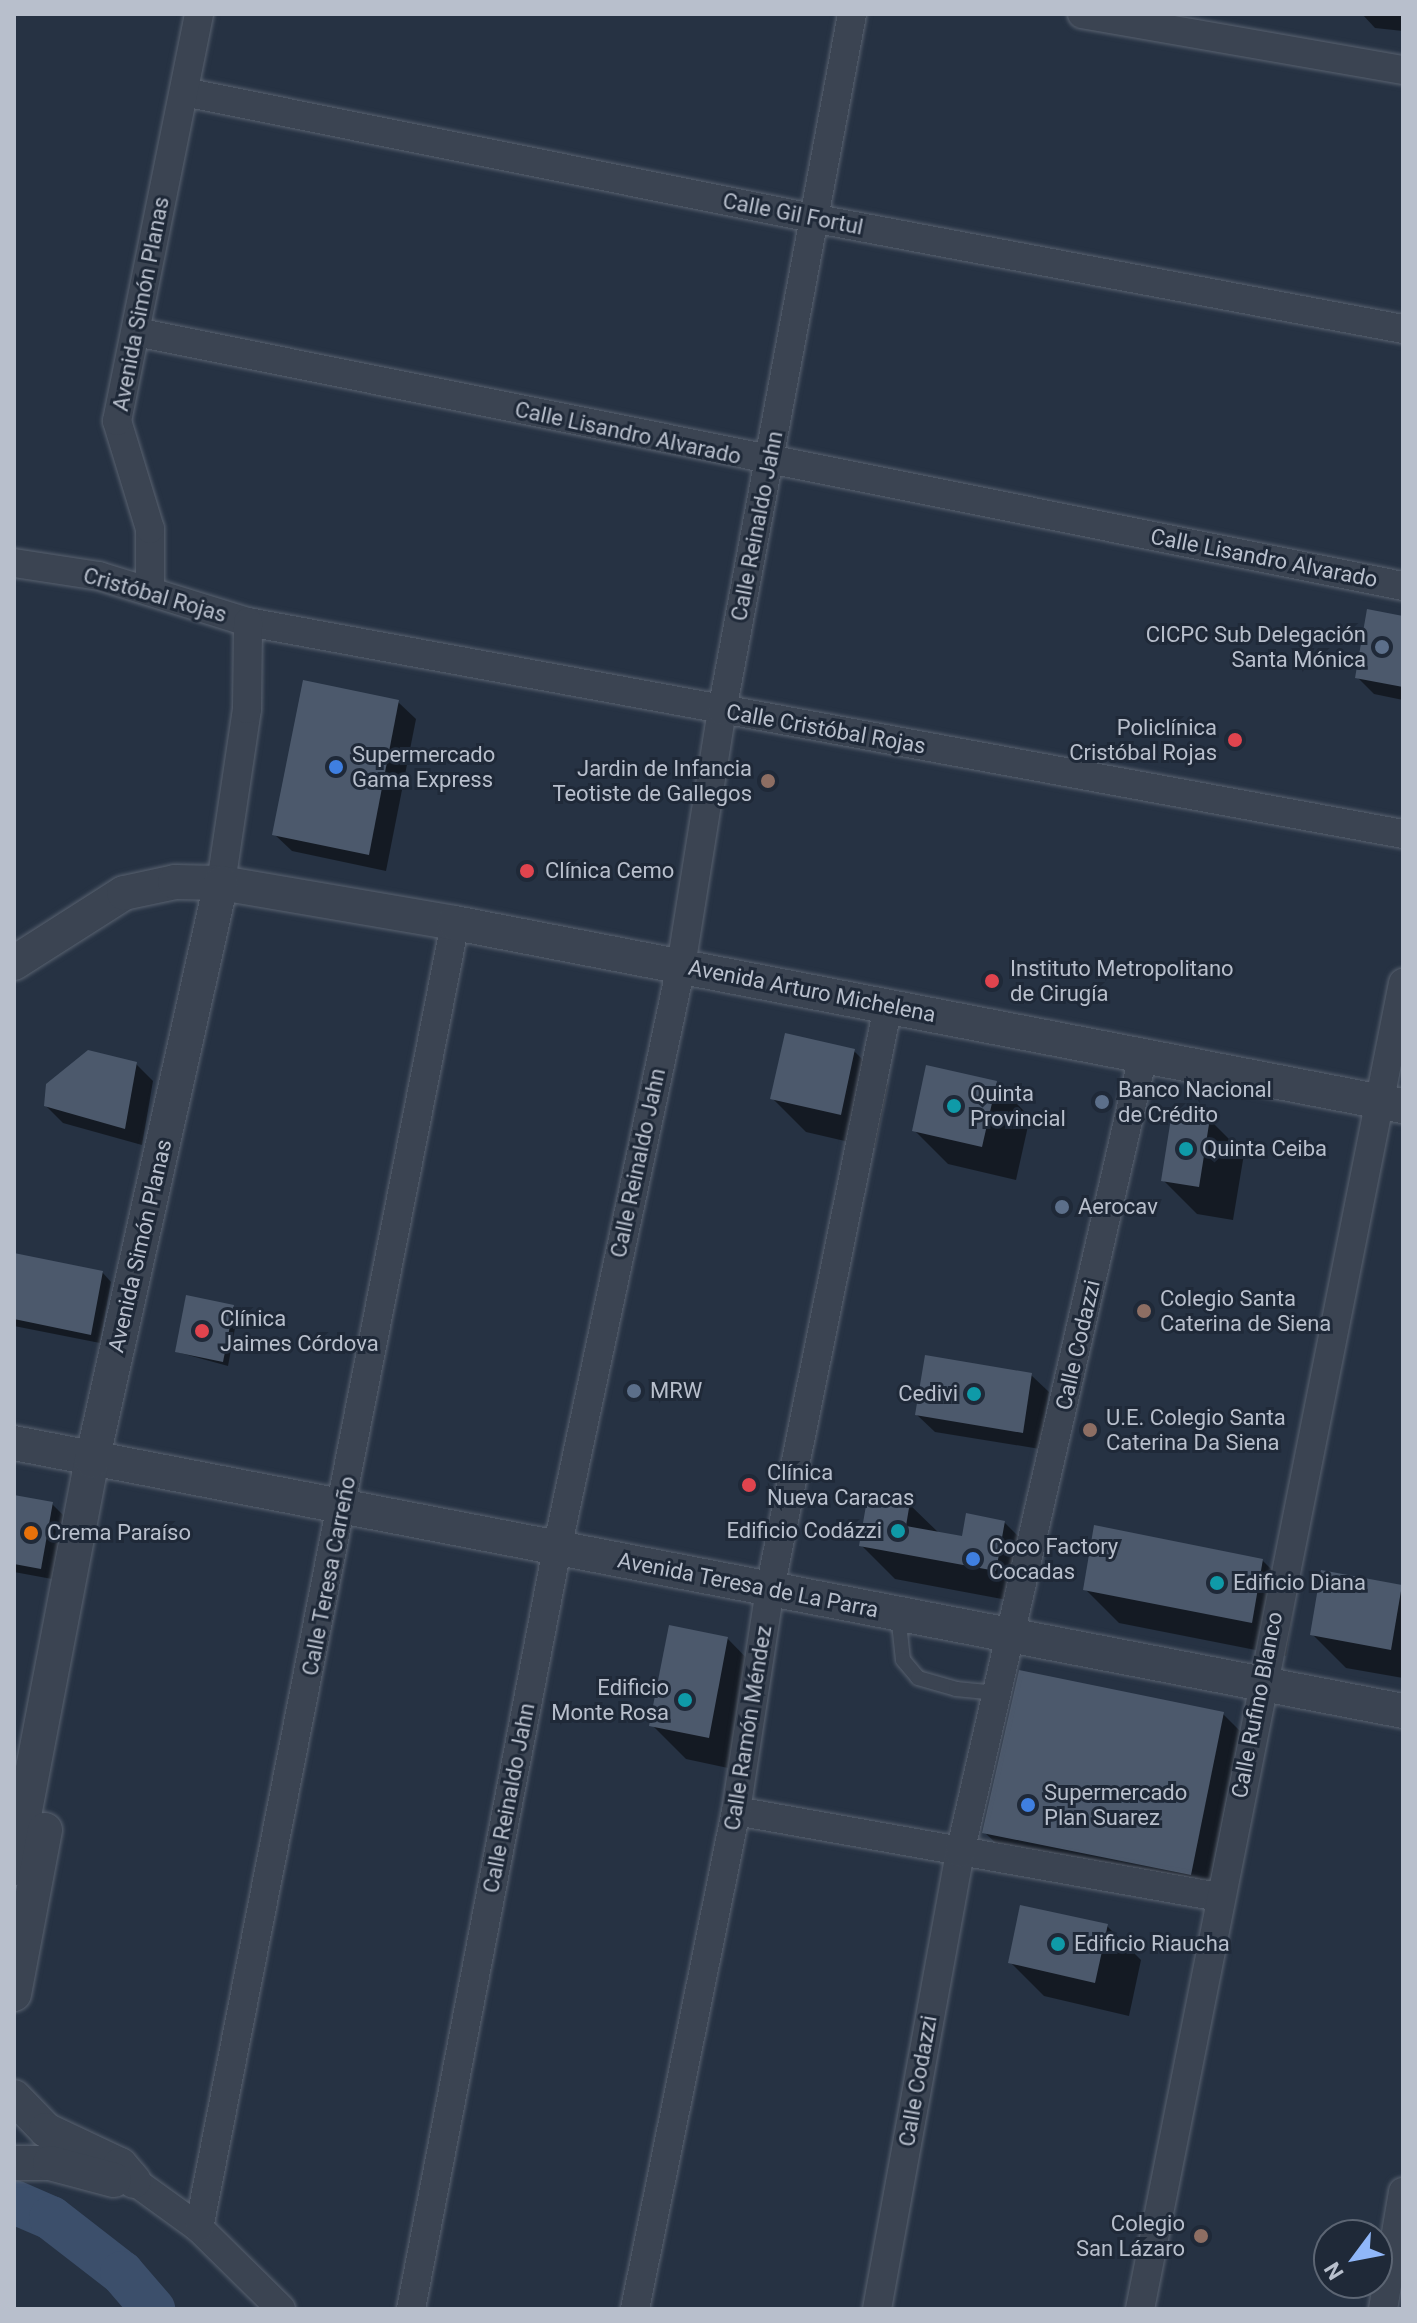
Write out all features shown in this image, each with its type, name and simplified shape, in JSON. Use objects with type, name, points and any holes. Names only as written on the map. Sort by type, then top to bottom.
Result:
[{"type":"street","name":"Avenida Simón Planas","points":[[150,591],[152,538],[117,421],[199,14]]},
{"type":"street","name":"Calle Reinaldo Jahn","points":[[411,2309],[557,1549],[681,966],[722,711],[852,14]]},
{"type":"street","points":[[1082,14],[1403,70]]},
{"type":"street","name":"Calle Gil Fortul","points":[[184,92],[812,218],[1403,329]]},
{"type":"street","name":"Calle Lisandro Alvarado","points":[[136,332],[770,462],[1403,586]]},
{"type":"street","name":"Cristóbal Rojas","points":[[14,563],[99,576],[248,622]]},
{"type":"street","name":"Avenida Simón Planas","points":[[14,1868],[103,1463],[221,883],[247,709],[248,622]]},
{"type":"street","name":"Calle Cristóbal Rojas","points":[[248,622],[1403,834]]},
{"type":"street","name":"Avenida Arturo Michelena","points":[[14,963],[124,893],[175,882],[221,883],[455,923],[1391,1104]]},
{"type":"street","name":"Calle Teresa Carreño","points":[[199,2228],[343,1507],[455,923]]},
{"type":"street","name":"Calle Rufino Blanco","points":[[1140,2309],[1261,1682],[1391,1104],[1403,983]]},
{"type":"street","name":"Calle Ramón Méndez","points":[[635,2309],[736,1811],[770,1589],[888,1006]]},
{"type":"street","name":"Calle Codazzi","points":[[877,2309],[960,1853],[1013,1635],[1143,1056]]},
{"type":"street","name":"Avenida Teresa de La Parra","points":[[14,1443],[103,1463],[1403,1711]]},
{"type":"street","name":"Avenida Simón Planas","points":[[14,1994],[103,1463]]},
{"type":"street","points":[[736,1811],[1218,1897]]},
{"type":"street","points":[[14,2097],[46,2130],[120,2165],[134,2181],[199,2228],[281,2309]]},
{"type":"street","points":[[14,2163],[50,2163],[134,2181]]},
{"type":"street","points":[[1383,2309],[1403,2192]]},
{"type":"lane","points":[[898,1613],[903,1660],[918,1678],[997,1693]]},
{"type":"building","name":"CICPC Sub Delegación Santa Mónica","points":[[1367,609],[1403,616],[1403,687],[1355,678]]},
{"type":"building","name":"Supermercado Gama Express","points":[[303,680],[399,700],[369,855],[272,835]]},
{"type":"building","points":[[785,1033],[855,1049],[841,1115],[770,1099]]},
{"type":"building","points":[[88,1050],[137,1062],[125,1129],[44,1106],[46,1084]]},
{"type":"building","name":"Quinta Provincial","points":[[926,1065],[997,1081],[982,1147],[912,1131]]},
{"type":"building","name":"Quinta Ceiba","points":[[1172,1112],[1210,1118],[1199,1187],[1161,1181]]},
{"type":"building","points":[[14,1253],[103,1271],[91,1335],[14,1319]]},
{"type":"building","points":[[186,1295],[234,1305],[223,1362],[175,1352]]},
{"type":"building","name":"Cedivi","points":[[925,1355],[1032,1373],[1023,1433],[915,1415]]},
{"type":"building","name":"Edificio Codázzi","points":[[868,1494],[910,1502],[906,1526],[962,1536],[966,1513],[1005,1521],[996,1571],[859,1546]]},
{"type":"building","name":"Crema Paraíso","points":[[14,1495],[53,1502],[41,1569],[14,1564]]},
{"type":"building","points":[[1094,1525],[1263,1559],[1252,1623],[1083,1590]]},
{"type":"building","points":[[1321,1570],[1402,1585],[1391,1650],[1310,1635]]},
{"type":"building","name":"Edificio Monte Rosa","points":[[669,1625],[728,1637],[709,1738],[649,1726]]},
{"type":"building","points":[[1019,1670],[1224,1712],[1191,1875],[982,1833]]},
{"type":"building","name":"Edificio Riaucha","points":[[1020,1905],[1108,1924],[1095,1983],[1008,1963]]},
{"type":"waterway","points":[[14,2202],[51,2218],[122,2273],[153,2309]]},
{"type":"place","name":"CICPC Sub Delegación Santa Mónica","points":[[1382,647]]},
{"type":"place","name":"Policlínica Cristóbal Rojas","points":[[1235,740]]},
{"type":"place","name":"Supermercado Gama Express","points":[[336,767]]},
{"type":"place","name":"Jardin de Infancia Teotiste de Gallegos","points":[[768,781]]},
{"type":"place","name":"Clínica Cemo","points":[[527,871]]},
{"type":"place","name":"Instituto Metropolitano de Cirugía","points":[[992,981]]},
{"type":"place","name":"Banco Nacional de Crédito","points":[[1102,1102]]},
{"type":"place","name":"Quinta Provincial","points":[[954,1106]]},
{"type":"place","name":"Quinta Ceiba","points":[[1186,1149]]},
{"type":"place","name":"Aerocav","points":[[1062,1207]]},
{"type":"place","name":"Colegio Santa Caterina de Siena","points":[[1144,1311]]},
{"type":"place","name":"Clínica Jaimes Córdova","points":[[202,1331]]},
{"type":"place","name":"MRW","points":[[634,1391]]},
{"type":"place","name":"Cedivi","points":[[974,1394]]},
{"type":"place","name":"U.E. Colegio Santa Caterina Da Siena","points":[[1090,1430]]},
{"type":"place","name":"Clínica Nueva Caracas","points":[[749,1485]]},
{"type":"place","name":"Edificio Codázzi","points":[[898,1531]]},
{"type":"place","name":"Crema Paraíso","points":[[31,1533]]},
{"type":"place","name":"Coco Factory Cocadas","points":[[973,1559]]},
{"type":"place","name":"Edificio Diana","points":[[1217,1583]]},
{"type":"place","name":"Edificio Monte Rosa","points":[[685,1700]]},
{"type":"place","name":"Supermercado Plan Suarez","points":[[1028,1805]]},
{"type":"place","name":"Edificio Riaucha","points":[[1058,1944]]},
{"type":"place","name":"Colegio San Lázaro","points":[[1201,2236]]}]
